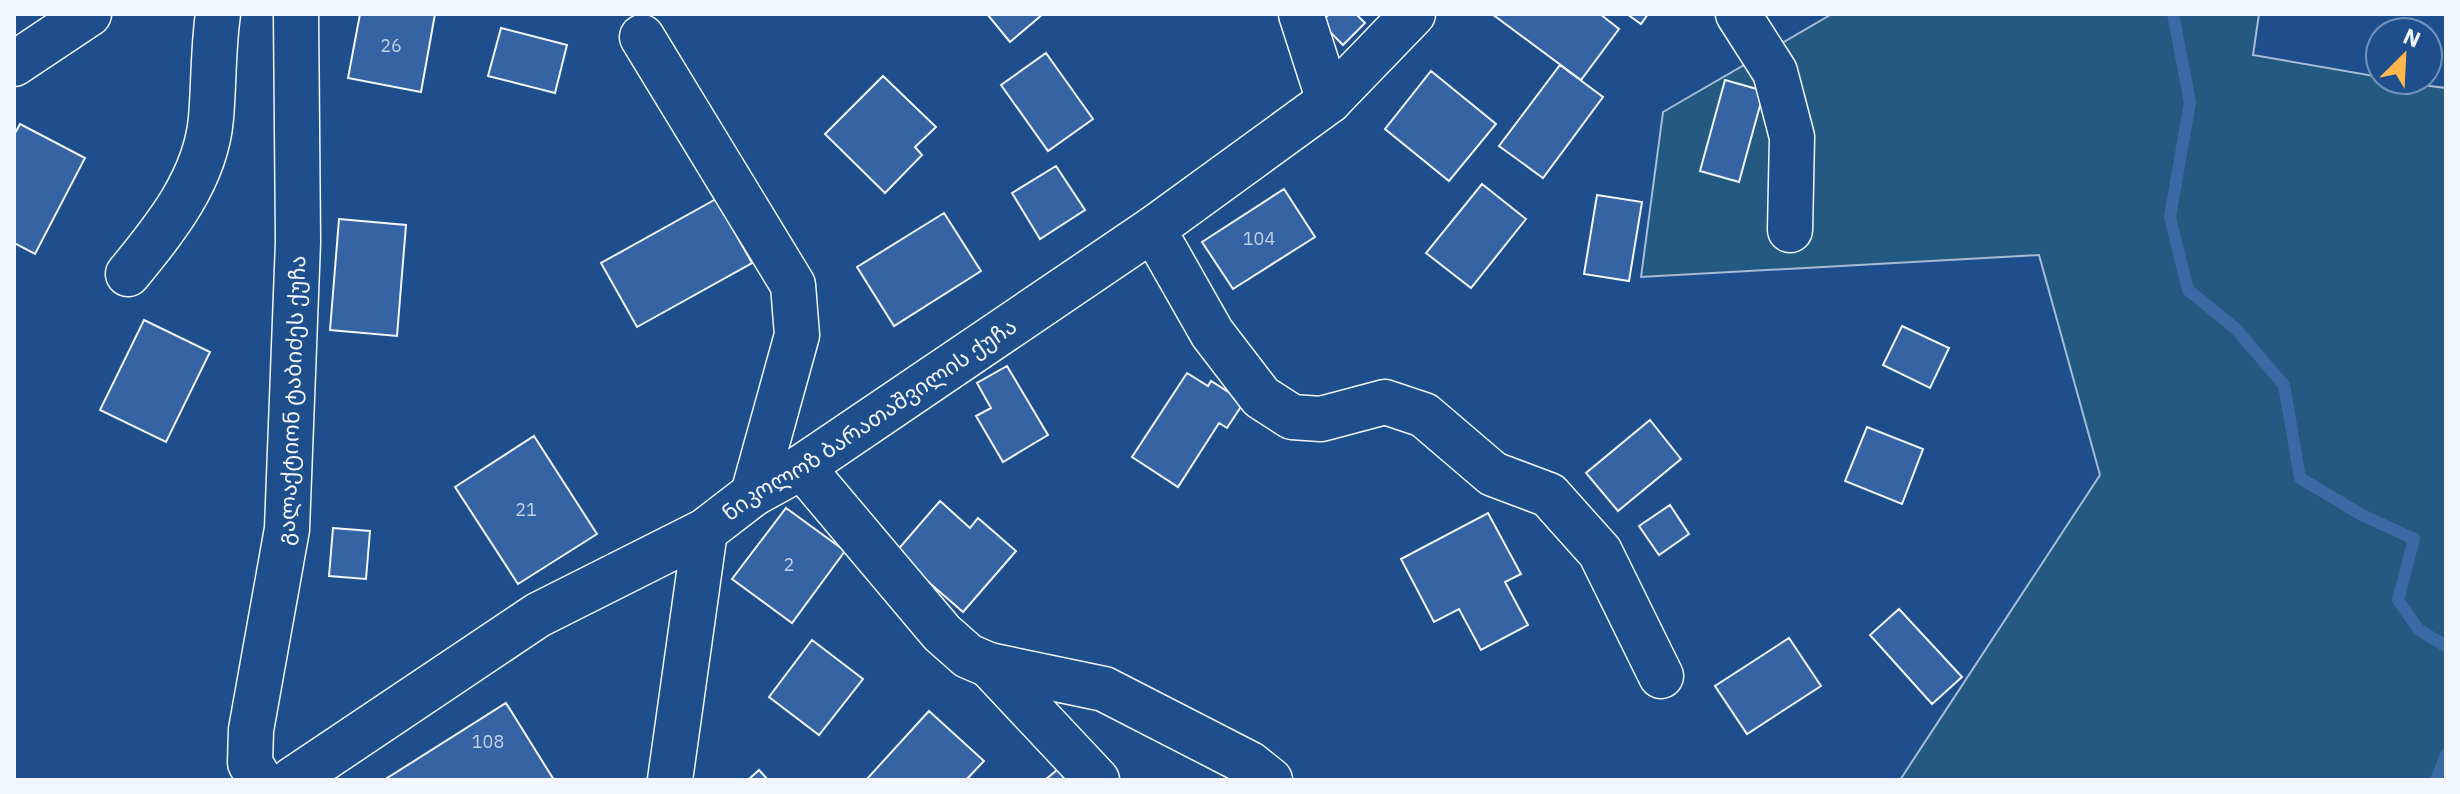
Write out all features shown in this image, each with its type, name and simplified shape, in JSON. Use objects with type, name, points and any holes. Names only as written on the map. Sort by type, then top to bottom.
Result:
[{"type":"street","points":[[14,64],[89,14]]},
{"type":"street","points":[[128,274],[171,222],[196,172],[211,121],[212,57],[218,14]]},
{"type":"street","name":"გალაქტიონ ტაბიძეს ქუჩა","points":[[260,780],[250,763],[251,730],[287,529],[298,242],[296,14]]},
{"type":"street","points":[[1301,14],[1329,101]]},
{"type":"street","name":"ნიკოლოზ ბარათაშვილის ქუჩა","points":[[292,780],[538,615],[705,531],[753,494],[802,467],[1153,229],[1329,101],[1413,14]]},
{"type":"street","points":[[1738,14],[1775,72],[1792,137],[1790,230]]},
{"type":"street","points":[[642,37],[793,285],[797,335],[753,494]]},
{"type":"street","points":[[1153,229],[1212,333],[1261,397],[1292,417],[1321,419],[1385,402],[1424,415],[1493,474],[1549,495],[1600,552],[1661,676]]},
{"type":"street","points":[[802,467],[942,633],[968,656],[989,665],[1104,689],[1250,764],[1270,780]]},
{"type":"street","points":[[670,780],[705,531]]},
{"type":"street","points":[[989,665],[1097,780]]},
{"type":"shaded area","points":[[1832,14],[2259,14],[2253,55],[2364,74],[2364,96],[2444,96],[2446,88],[2446,780],[1900,780],[2100,475],[2039,255],[1641,277],[1663,112]]},
{"type":"building","points":[[360,14],[435,14],[421,92],[348,78]]},
{"type":"building","points":[[987,14],[1043,14],[1010,42]]},
{"type":"building","points":[[1329,14],[1356,14],[1365,23],[1343,45],[1321,23]]},
{"type":"building","points":[[1492,14],[1600,14],[1619,29],[1581,80]]},
{"type":"building","points":[[1627,14],[1648,14],[1641,24]]},
{"type":"building","points":[[501,28],[567,45],[555,93],[488,76]]},
{"type":"building","points":[[1046,53],[1093,119],[1048,151],[1001,85]]},
{"type":"building","points":[[1560,65],[1603,97],[1543,178],[1499,146]]},
{"type":"building","points":[[1431,71],[1496,124],[1449,181],[1385,129]]},
{"type":"building","points":[[883,76],[936,127],[915,147],[922,155],[885,193],[825,134]]},
{"type":"building","points":[[1725,80],[1764,91],[1739,182],[1700,171]]},
{"type":"building","points":[[20,124],[85,158],[35,254],[14,243],[14,135]]},
{"type":"building","points":[[1056,166],[1085,210],[1040,239],[1012,193]]},
{"type":"building","points":[[1482,184],[1526,219],[1471,288],[1426,253]]},
{"type":"building","points":[[1284,189],[1315,237],[1233,289],[1202,242]]},
{"type":"building","points":[[1597,195],[1642,202],[1629,281],[1584,274]]},
{"type":"building","points":[[716,199],[752,263],[637,327],[601,263]]},
{"type":"building","points":[[944,213],[981,271],[894,326],[857,267]]},
{"type":"building","points":[[339,219],[406,225],[397,336],[330,330]]},
{"type":"building","points":[[144,320],[210,352],[166,442],[100,410]]},
{"type":"building","points":[[1902,326],[1949,348],[1930,388],[1883,365]]},
{"type":"building","points":[[1007,366],[1048,435],[1003,462],[976,416],[991,408],[977,383]]},
{"type":"building","points":[[1187,373],[1208,386],[1211,381],[1244,402],[1227,428],[1219,423],[1178,487],[1132,457]]},
{"type":"building","points":[[1650,420],[1681,459],[1618,511],[1586,473]]},
{"type":"building","points":[[1867,427],[1923,449],[1902,504],[1845,481]]},
{"type":"building","points":[[534,436],[597,534],[518,584],[455,487]]},
{"type":"building","points":[[940,501],[970,528],[978,518],[1016,551],[963,612],[895,553]]},
{"type":"building","points":[[1670,505],[1689,534],[1659,555],[1639,526]]},
{"type":"building","points":[[786,508],[845,551],[792,623],[732,579]]},
{"type":"building","points":[[1488,513],[1521,574],[1505,582],[1528,625],[1481,650],[1459,609],[1434,622],[1401,559]]},
{"type":"building","points":[[333,528],[370,531],[366,579],[329,576]]},
{"type":"building","points":[[1899,609],[1962,677],[1932,704],[1870,635]]},
{"type":"building","points":[[1789,638],[1821,686],[1747,734],[1715,686]]},
{"type":"building","points":[[812,640],[863,679],[819,735],[769,697]]},
{"type":"building","points":[[506,703],[554,780],[384,780]]},
{"type":"building","points":[[929,711],[984,761],[966,780],[866,780]]},
{"type":"building","points":[[1063,765],[1075,780],[1045,780]]},
{"type":"building","points":[[759,770],[768,780],[748,780]]},
{"type":"waterway","points":[[2173,14],[2190,102],[2170,217],[2188,290],[2235,328],[2284,385],[2300,478],[2362,515],[2414,539],[2398,600],[2419,630],[2446,646]]},
{"type":"waterway","points":[[2436,780],[2446,755]]}]
